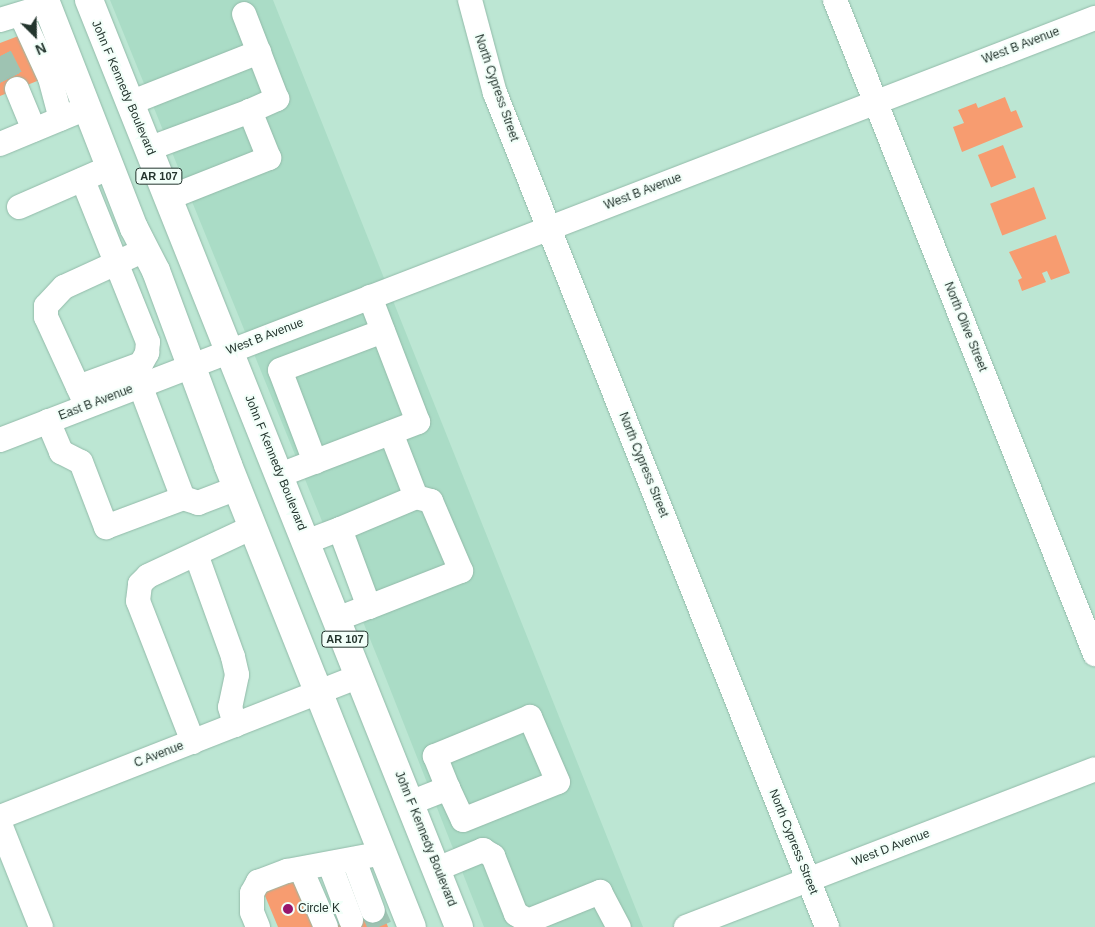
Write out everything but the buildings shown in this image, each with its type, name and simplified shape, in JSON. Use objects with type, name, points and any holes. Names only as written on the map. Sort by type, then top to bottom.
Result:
[{"type":"main road","name":"John F Kennedy Boulevard","points":[[89,0],[102,39],[130,103],[280,475],[459,927]]},
{"type":"main road","name":"AR 107","points":[[46,2],[86,108],[145,250],[237,488],[412,927]]},
{"type":"street","name":"North Cypress Street","points":[[470,0],[495,93],[827,927]]},
{"type":"street","name":"North Olive Street","points":[[836,0],[1095,654]]},
{"type":"street","points":[[46,2],[11,17],[50,78],[60,119]]},
{"type":"street","points":[[148,149],[277,99],[244,14]]},
{"type":"street","name":"West B Avenue","points":[[191,366],[1095,18]]},
{"type":"street","points":[[130,103],[259,52]]},
{"type":"street","points":[[17,89],[34,130]]},
{"type":"street","points":[[0,144],[86,108]]},
{"type":"street","points":[[168,198],[270,158],[250,111]]},
{"type":"street","points":[[19,206],[110,168]]},
{"type":"street","points":[[82,180],[116,263],[144,328],[147,353],[141,364],[82,396],[46,318],[46,306],[64,287],[116,263],[145,250]]},
{"type":"street","points":[[280,475],[418,422],[370,297]]},
{"type":"street","points":[[280,370],[383,331]]},
{"type":"street","points":[[267,336],[315,462]]},
{"type":"street","name":"East B Avenue","points":[[0,440],[48,422],[82,396],[140,386],[191,366]]},
{"type":"street","points":[[140,386],[183,498]]},
{"type":"street","points":[[48,422],[61,452],[81,462],[106,527],[183,498],[198,503],[237,488]]},
{"type":"street","points":[[390,433],[416,498]]},
{"type":"street","points":[[306,542],[416,498],[431,501],[460,571],[337,619]]},
{"type":"street","points":[[193,742],[138,601],[140,584],[148,576],[253,527]]},
{"type":"street","points":[[340,529],[369,607]]},
{"type":"street","points":[[196,554],[233,657],[237,675],[230,707],[235,725]]},
{"type":"street","name":"C Avenue","points":[[0,817],[360,676]]},
{"type":"street","points":[[530,717],[558,782],[463,820],[448,788],[435,756],[530,717]]},
{"type":"street","name":"West D Avenue","points":[[686,927],[1095,769]]},
{"type":"street","points":[[410,803],[448,788]]},
{"type":"street","points":[[0,824],[41,927]]},
{"type":"street","points":[[437,869],[483,850],[493,856],[516,914],[528,921],[600,892],[619,927]]},
{"type":"street","points":[[258,927],[252,912],[252,893],[258,882],[301,869],[330,865],[383,853]]},
{"type":"street","points":[[354,860],[373,911]]},
{"type":"street","points":[[330,865],[351,920]]},
{"type":"street","points":[[301,869],[326,927]]},
{"type":"shaded area","points":[[110,0],[273,0],[643,927],[484,927],[381,666]]},
{"type":"tunnel","points":[[0,56],[17,89]]},
{"type":"tunnel","points":[[373,911],[380,927]]},
{"type":"place","name":"Circle K","points":[[288,909]]}]
